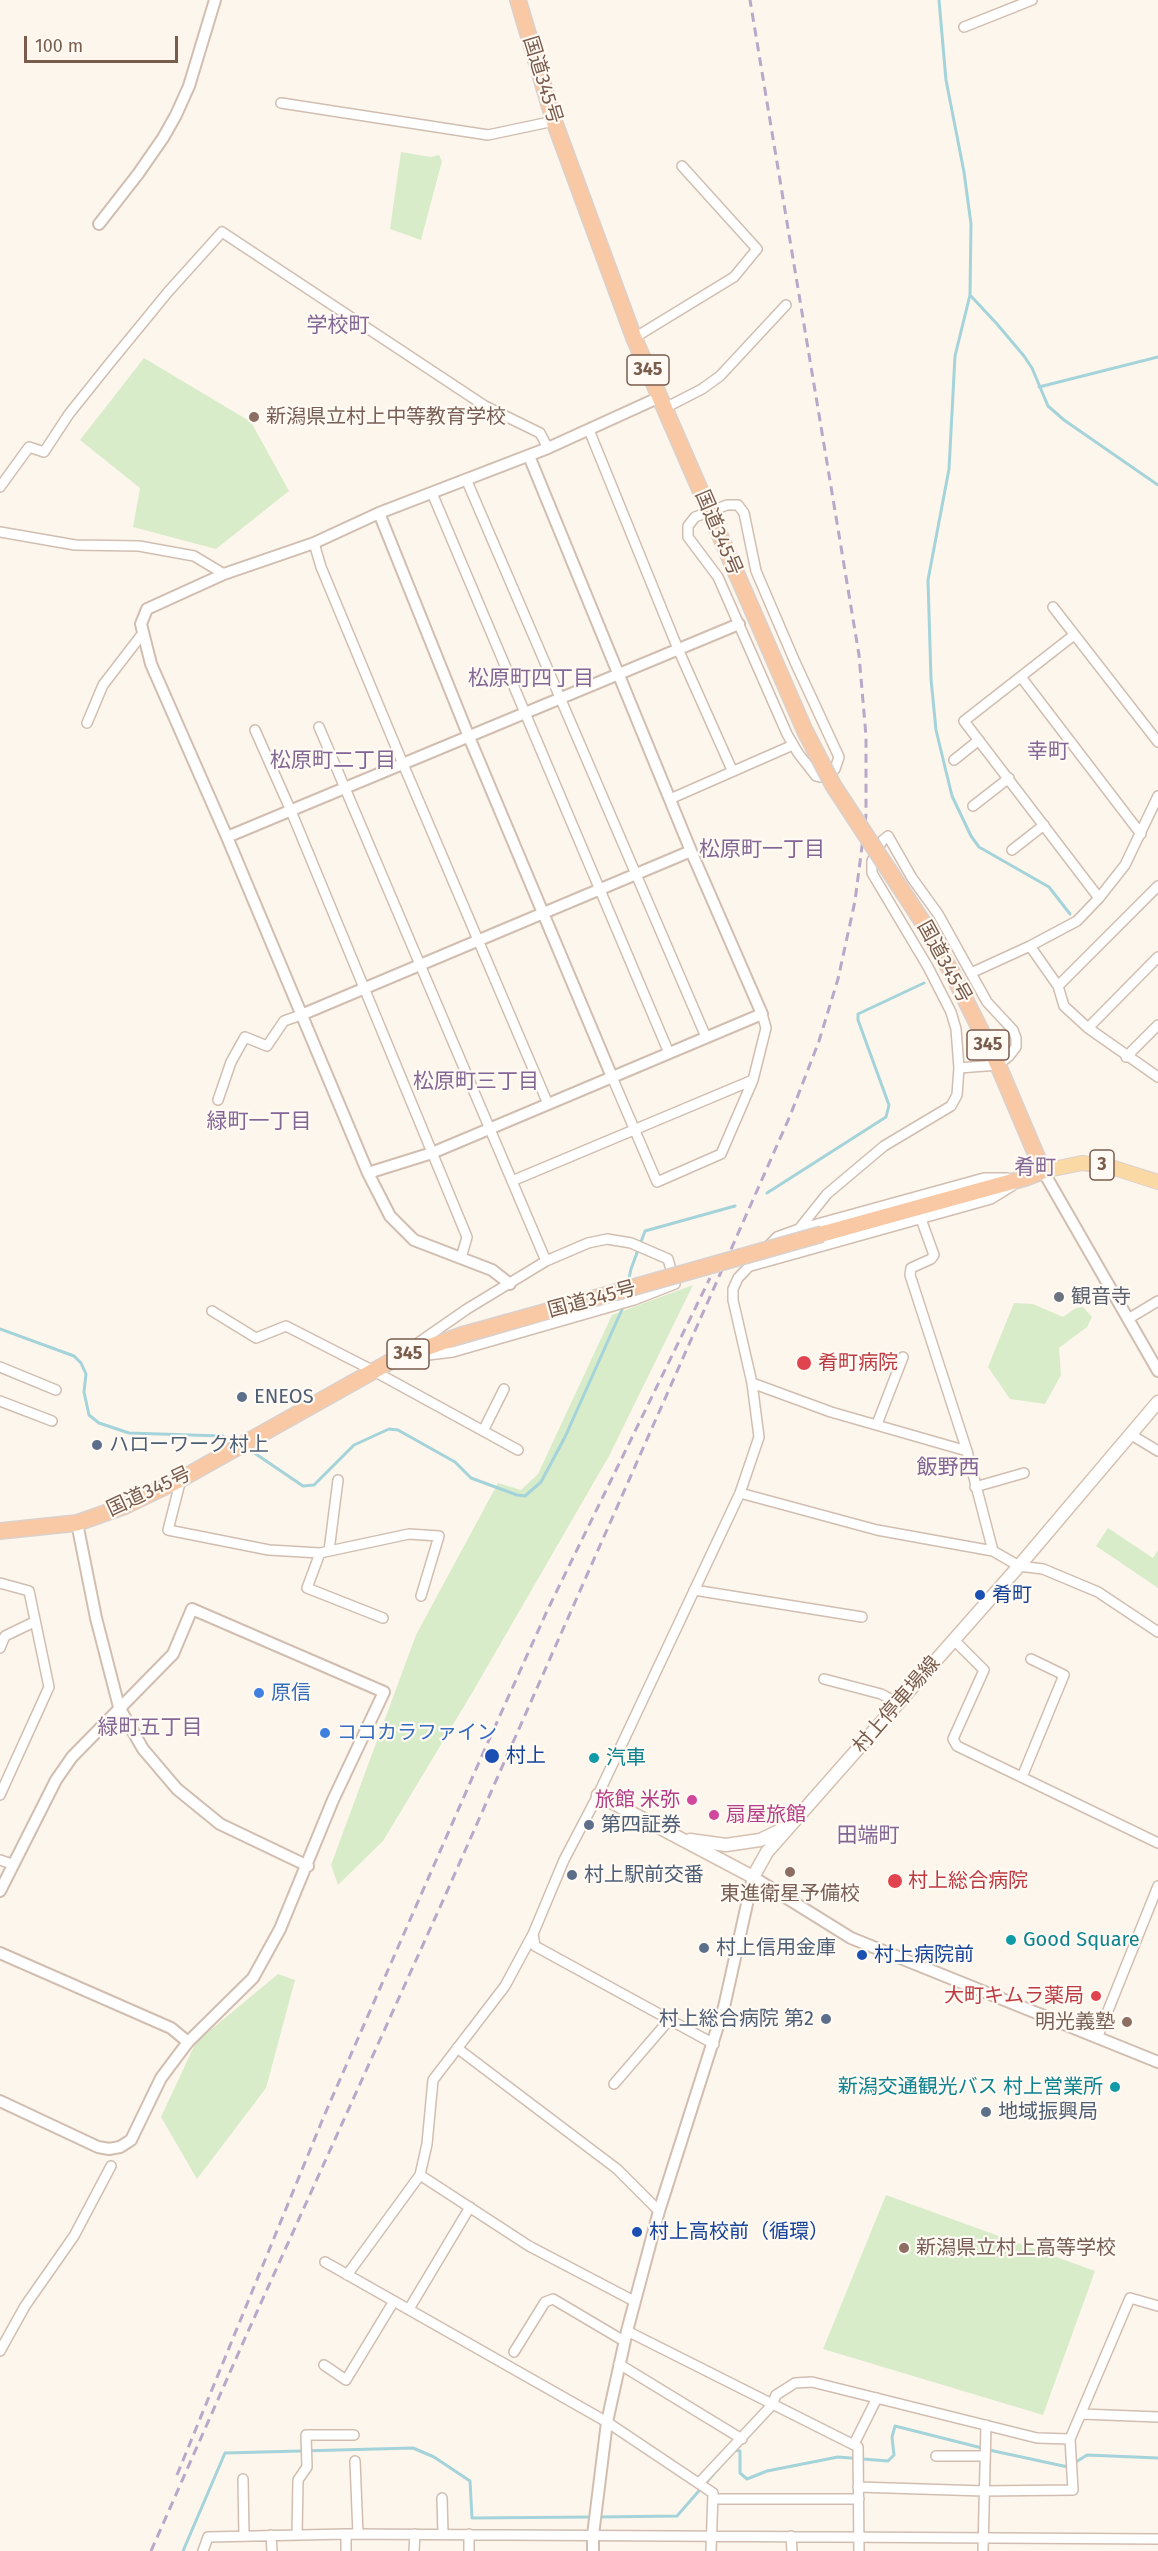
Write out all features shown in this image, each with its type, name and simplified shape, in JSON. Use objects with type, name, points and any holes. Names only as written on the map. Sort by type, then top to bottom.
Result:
[{"type":"highway","name":"国道345号","points":[[0,1531],[77,1523],[143,1499],[372,1370],[395,1359],[462,1335],[1025,1178],[1043,1171],[998,1065],[953,975],[924,924],[833,785],[805,731],[634,338],[554,121],[518,0]]},
{"type":"main road","name":"3","points":[[1043,1171],[1082,1163],[1111,1167],[1158,1182]]},
{"type":"main road","name":"村上停車場線","points":[[753,1877],[767,1852],[1019,1566],[1158,1402]]},
{"type":"main road","points":[[598,1795],[753,1877]]},
{"type":"main road","points":[[682,1840],[726,1845],[760,1840],[792,1824]]},
{"type":"street","points":[[99,224],[145,165],[176,115],[189,86],[215,0]]},
{"type":"street","points":[[964,27],[1032,0]]},
{"type":"street","points":[[281,103],[488,135],[554,121]]},
{"type":"street","points":[[634,338],[734,277],[757,249],[682,166]]},
{"type":"street","points":[[0,487],[29,447],[44,452],[69,414],[109,364],[168,292],[222,232],[485,406],[540,433],[548,448]]},
{"type":"street","points":[[510,1284],[492,1270],[414,1240],[390,1216],[368,1173],[300,1015],[228,837],[151,664],[141,624],[147,609],[224,574],[314,543],[379,513],[529,456],[589,430],[702,389],[720,375],[786,305]]},
{"type":"street","points":[[589,430],[678,649],[732,770]]},
{"type":"street","points":[[379,513],[469,737],[657,1182],[721,1154],[753,1080],[766,1028],[529,456]]},
{"type":"street","points":[[466,480],[706,1036]]},
{"type":"street","points":[[432,493],[669,1053]]},
{"type":"street","points":[[733,504],[738,505],[744,513],[756,571],[839,757],[835,769],[820,777],[816,776],[793,745],[739,624],[718,577],[688,537],[690,522],[694,517],[733,504]]},
{"type":"street","points":[[0,532],[75,545],[139,546],[194,556],[224,574]]},
{"type":"street","points":[[314,543],[321,567],[403,764],[548,1104]]},
{"type":"street","points":[[1053,607],[1158,742]]},
{"type":"street","points":[[228,837],[739,624]]},
{"type":"street","points":[[87,723],[103,685],[143,633]]},
{"type":"street","points":[[1074,635],[964,721],[1100,898]]},
{"type":"street","points":[[1021,677],[1141,834]]},
{"type":"street","points":[[319,728],[546,1261]]},
{"type":"street","points":[[255,730],[291,811],[467,1237],[461,1258]]},
{"type":"street","points":[[954,760],[979,740]]},
{"type":"street","points":[[670,799],[793,745]]},
{"type":"street","points":[[973,806],[1009,778]]},
{"type":"street","points":[[971,973],[1077,921],[1100,898],[1125,865],[1158,796]]},
{"type":"street","points":[[1012,850],[1044,825]]},
{"type":"street","points":[[799,1229],[827,1194],[884,1146],[953,1104],[957,1095],[959,1068],[956,1029],[951,1011],[928,967],[872,873],[872,861],[882,841],[888,836],[912,878],[938,914],[987,1002],[1013,1030],[1016,1038],[1016,1047],[998,1065],[959,1068]]},
{"type":"street","points":[[218,1100],[231,1062],[245,1037],[267,1046],[284,1021],[692,851]]},
{"type":"street","points":[[1058,986],[1158,886]]},
{"type":"street","points":[[1030,946],[1058,986],[1064,1006],[1088,1029],[1158,1077]]},
{"type":"street","points":[[1088,1029],[1158,957]]},
{"type":"street","points":[[368,1173],[432,1153],[762,1014]]},
{"type":"street","points":[[1126,1057],[1158,1025]]},
{"type":"street","points":[[512,1181],[753,1080]]},
{"type":"street","points":[[1043,1171],[1158,1371]]},
{"type":"street","points":[[347,2275],[420,2175],[427,2144],[433,2080],[505,1986],[533,1934],[564,1860],[598,1795],[740,1493],[759,1437],[752,1383],[733,1300],[738,1278],[777,1237],[799,1229],[984,1178],[1025,1178]]},
{"type":"street","points":[[749,1267],[991,1200],[1025,1178]]},
{"type":"street","points":[[921,1219],[934,1255],[912,1269],[910,1275],[967,1451],[993,1551]]},
{"type":"street","points":[[607,1239],[631,1243],[668,1259],[675,1284],[634,1300],[453,1352],[395,1359],[467,1309],[546,1261],[588,1242],[607,1239]]},
{"type":"street","points":[[1128,1319],[1158,1301]]},
{"type":"street","points":[[212,1311],[256,1338],[286,1326],[518,1450]]},
{"type":"street","points":[[877,1424],[903,1357]]},
{"type":"street","points":[[0,1367],[56,1390]]},
{"type":"street","points":[[752,1383],[831,1412],[967,1451]]},
{"type":"street","points":[[483,1431],[504,1389]]},
{"type":"street","points":[[0,1401],[52,1421]]},
{"type":"street","points":[[1130,1434],[1158,1451]]},
{"type":"street","points":[[975,1487],[1024,1473]]},
{"type":"street","points":[[181,1479],[168,1530],[269,1550],[325,1552],[409,1534],[439,1536],[421,1596]]},
{"type":"street","points":[[338,1479],[325,1552],[306,1588],[383,1618]]},
{"type":"street","points":[[740,1493],[877,1530],[993,1551],[1019,1566],[1043,1569],[1098,1592],[1158,1632]]},
{"type":"street","points":[[77,1523],[96,1618],[119,1707],[143,1749],[158,1770],[198,1808],[220,1824],[245,1838],[308,1866]]},
{"type":"street","points":[[0,1583],[29,1591],[49,1687],[0,1795]]},
{"type":"street","points":[[694,1590],[862,1617]]},
{"type":"street","points":[[0,1891],[56,1780],[72,1757],[173,1654],[192,1610],[384,1692],[333,1800],[308,1866],[280,1929],[253,1978],[188,2042],[161,2078],[131,2140],[120,2147],[109,2149],[98,2147],[0,2101]]},
{"type":"street","points":[[0,1648],[5,1636],[34,1622]]},
{"type":"street","points":[[954,1640],[984,1670],[953,1739],[957,1746],[1158,1843]]},
{"type":"street","points":[[1022,1778],[1064,1675],[1031,1659]]},
{"type":"street","points":[[824,1678],[881,1695],[898,1703]]},
{"type":"street","points":[[0,1860],[12,1864]]},
{"type":"street","points":[[593,2551],[607,2422],[619,2364],[659,2211],[714,2044],[753,1877],[851,1938],[1158,2062]]},
{"type":"street","points":[[1097,2038],[1158,1887]]},
{"type":"street","points":[[533,1934],[535,1946],[714,2044]]},
{"type":"street","points":[[0,1953],[171,2028],[188,2042]]},
{"type":"street","points":[[614,2084],[670,2019]]},
{"type":"street","points":[[458,2048],[617,2169],[659,2211]]},
{"type":"street","points":[[0,2351],[25,2306],[74,2236],[111,2166]]},
{"type":"street","points":[[420,2175],[529,2246],[634,2301]]},
{"type":"street","points":[[409,2310],[470,2207]]},
{"type":"street","points":[[325,2262],[607,2422],[713,2493],[711,2551]]},
{"type":"street","points":[[858,2487],[984,2492],[1072,2490],[1070,2439],[1130,2298],[1158,2306]]},
{"type":"street","points":[[514,2352],[545,2302],[553,2299],[854,2444],[858,2447],[859,2551]]},
{"type":"street","points":[[324,2365],[346,2380],[394,2301]]},
{"type":"street","points":[[619,2364],[742,2439]]},
{"type":"street","points":[[699,2483],[772,2405],[776,2395],[795,2383],[812,2382],[1037,2438],[1070,2439]]},
{"type":"street","points":[[854,2444],[877,2398]]},
{"type":"street","points":[[1082,2414],[1158,2417]]},
{"type":"street","points":[[982,2551],[986,2425]]},
{"type":"street","points":[[297,2535],[298,2480],[307,2467],[306,2435],[354,2435]]},
{"type":"street","points":[[936,2456],[985,2456]]},
{"type":"street","points":[[355,2461],[358,2534]]},
{"type":"street","points":[[243,2479],[244,2536]]},
{"type":"street","points":[[442,2498],[443,2534]]},
{"type":"street","points":[[714,2499],[859,2499]]},
{"type":"street","points":[[346,2534],[346,2551]]},
{"type":"street","points":[[203,2551],[208,2537],[346,2534],[1158,2539]]},
{"type":"street","points":[[414,2551],[415,2534]]},
{"type":"street","points":[[271,2535],[272,2551]]},
{"type":"street","points":[[469,2535],[469,2551]]},
{"type":"street","points":[[791,2536],[792,2551]]},
{"type":"green space","points":[[401,152],[431,157],[439,155],[442,161],[421,240],[390,229]]},
{"type":"green space","points":[[144,358],[251,422],[289,491],[216,549],[133,527],[140,488],[80,440]]},
{"type":"green space","points":[[693,1285],[609,1456],[472,1693],[383,1841],[338,1885],[331,1865],[416,1635],[498,1483],[521,1490],[538,1474],[612,1315]]},
{"type":"green space","points":[[1014,1303],[1033,1304],[1063,1317],[1076,1308],[1083,1307],[1092,1317],[1087,1327],[1059,1348],[1061,1375],[1045,1404],[1010,1399],[988,1367]]},
{"type":"green space","points":[[1108,1528],[1153,1558],[1158,1550],[1158,1588],[1096,1546]]},
{"type":"green space","points":[[278,1974],[295,1980],[266,2088],[197,2179],[161,2117],[196,2042]]},
{"type":"green space","points":[[886,2195],[1095,2271],[1043,2415],[823,2349]]},
{"type":"waterway","points":[[939,0],[946,80],[964,172],[971,224],[970,295],[955,356],[949,469],[928,580],[931,679],[936,730],[952,796],[971,836],[979,847],[1049,887],[1070,914]]},
{"type":"waterway","points":[[970,295],[1024,356],[1032,368],[1048,406],[1064,420],[1158,485]]},
{"type":"waterway","points":[[1039,387],[1158,357]]},
{"type":"waterway","points":[[767,1193],[886,1117],[889,1105],[858,1020],[858,1014],[924,983]]},
{"type":"waterway","points":[[628,1283],[645,1231],[735,1206]]},
{"type":"waterway","points":[[247,1448],[303,1486],[314,1485],[354,1445],[389,1429],[398,1430],[455,1462],[471,1478],[525,1496],[541,1482],[565,1437],[624,1305]]},
{"type":"waterway","points":[[0,1329],[74,1356],[81,1363],[86,1374],[84,1392],[89,1415],[99,1423],[129,1433],[222,1436],[236,1441]]},
{"type":"waterway","points":[[734,2450],[740,2451],[740,2473],[747,2479],[767,2471],[838,2457],[888,2461],[894,2455],[892,2437],[895,2426],[982,2448]]},
{"type":"waterway","points":[[183,2551],[225,2453],[413,2448],[434,2457],[470,2481],[472,2518],[592,2517]]},
{"type":"waterway","points":[[989,2450],[1068,2467],[1087,2455],[1158,2458]]},
{"type":"waterway","points":[[599,2517],[677,2516],[718,2469]]},
{"type":"railway","points":[[151,2551],[445,1896],[790,1116],[819,1041],[838,979],[855,901],[866,815],[866,736],[859,655],[750,0]]},
{"type":"railway","points":[[177,2475],[324,2116],[484,1751],[547,1611],[710,1278]]},
{"type":"place","name":"新潟県立村上中等教育学校","points":[[254,417]]},
{"type":"place","name":"観音寺","points":[[1059,1297]]},
{"type":"place","name":"肴町病院","points":[[804,1363]]},
{"type":"place","name":"ENEOS","points":[[242,1397]]},
{"type":"place","name":"ハローワーク村上","points":[[97,1445]]},
{"type":"place","name":"肴町","points":[[980,1595]]},
{"type":"place","name":"原信","points":[[259,1693]]},
{"type":"place","name":"ココカラファイン","points":[[325,1733]]},
{"type":"place","name":"村上","points":[[492,1756]]},
{"type":"place","name":"汽車","points":[[594,1758]]},
{"type":"place","name":"旅館 米弥","points":[[692,1800]]},
{"type":"place","name":"扇屋旅館","points":[[714,1815]]},
{"type":"place","name":"第四証券","points":[[589,1825]]},
{"type":"place","name":"東進衛星予備校","points":[[790,1872]]},
{"type":"place","name":"村上駅前交番","points":[[572,1875]]},
{"type":"place","name":"村上総合病院","points":[[895,1881]]},
{"type":"place","name":"Good Square","points":[[1011,1940]]},
{"type":"place","name":"村上信用金庫","points":[[704,1948]]},
{"type":"place","name":"村上病院前","points":[[862,1955]]},
{"type":"place","name":"大町キムラ薬局","points":[[1096,1996]]},
{"type":"place","name":"村上総合病院 第2","points":[[826,2019]]},
{"type":"place","name":"明光義塾","points":[[1127,2022]]},
{"type":"place","name":"新潟交通観光バス 村上営業所","points":[[1115,2087]]},
{"type":"place","name":"地域振興局","points":[[986,2112]]},
{"type":"place","name":"村上高校前（循環）","points":[[637,2232]]},
{"type":"place","name":"新潟県立村上高等学校","points":[[904,2248]]},
{"type":"district","name":"学校町","points":[[338,326]]},
{"type":"district","name":"松原町四丁目","points":[[531,679]]},
{"type":"district","name":"幸町","points":[[1048,752]]},
{"type":"district","name":"松原町二丁目","points":[[333,761]]},
{"type":"district","name":"松原町一丁目","points":[[762,850]]},
{"type":"district","name":"松原町三丁目","points":[[476,1082]]},
{"type":"district","name":"緑町一丁目","points":[[259,1122]]},
{"type":"district","name":"肴町","points":[[1035,1168]]},
{"type":"district","name":"飯野西","points":[[948,1468]]},
{"type":"district","name":"緑町五丁目","points":[[150,1728]]},
{"type":"district","name":"田端町","points":[[868,1836]]}]
